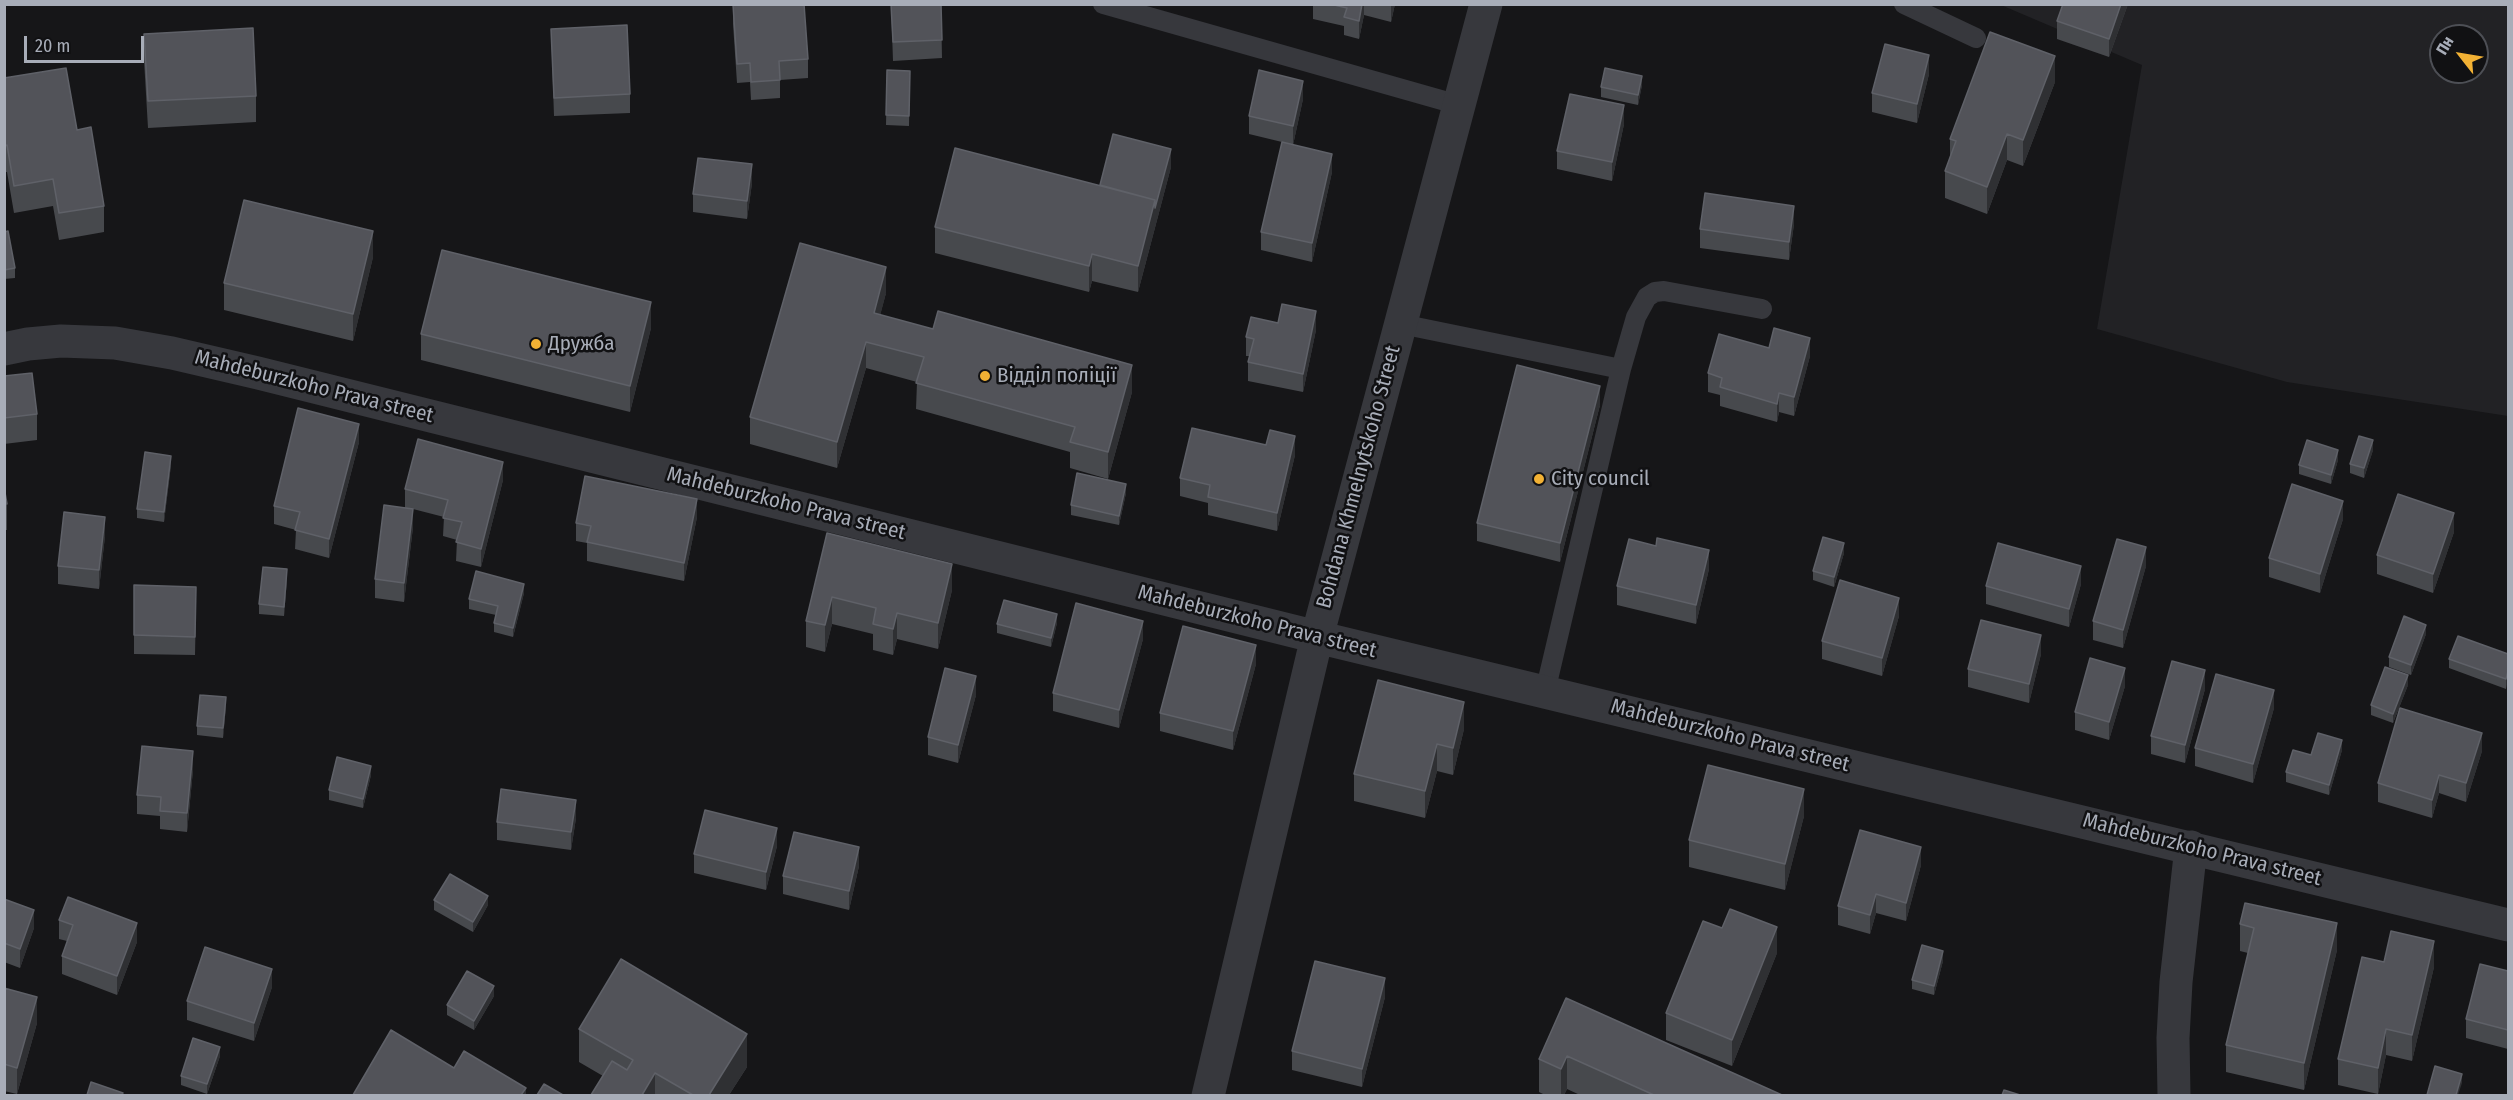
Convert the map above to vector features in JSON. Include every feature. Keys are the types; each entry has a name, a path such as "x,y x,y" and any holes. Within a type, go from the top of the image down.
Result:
{"street":[{"name":"Bohdana Khmelnytskoho Street","path":"1208,1095 1317,637 1486,4"},
{"name":"Mahdeburzkoho Prava street","path":"4,349 28,344 87,341 172,353 1317,637 2508,925"},
{"path":"2174,1095 2173,1038 2176,982 2191,847"}],"lane":[{"path":"1103,4 1459,105"},
{"path":"1904,4 1976,38"},
{"path":"1545,692 1621,369 1636,316 1647,297 1655,292 1664,291 1762,309"},
{"path":"1401,324 1621,369"}],"shaded area":[{"path":"2001,5 2508,5 2508,416 2287,382 2097,329 2142,65"}],"building":[{"path":"804,4 808,59 779,61 780,80 751,82 750,63 737,64 733,5"},
{"path":"891,4 941,4 942,40 893,42"},
{"path":"1330,4 1362,4 1359,21 1344,17 1347,8"},
{"path":"2063,4 2121,4 2109,39 2057,21"},
{"path":"627,25 630,94 554,98 551,29"},
{"path":"253,28 256,96 148,101 144,34"},
{"path":"1990,32 2055,56 2023,140 2007,134 1987,187 1945,171 1956,141 1950,139"},
{"path":"1885,44 1929,55 1917,104 1872,93"},
{"path":"66,68 77,130 91,127 104,206 59,213 53,179 14,186 7,145 4,146 4,78"},
{"path":"1605,68 1642,76 1638,95 1601,87"},
{"path":"887,70 910,71 909,116 886,115"},
{"path":"1259,70 1303,81 1293,126 1249,116"},
{"path":"1570,94 1624,105 1612,162 1557,151"},
{"path":"1113,134 1171,149 1155,208 1155,200 1100,185"},
{"path":"1282,142 1332,154 1312,243 1261,232"},
{"path":"955,148 1155,200 1138,266 1092,254 1089,266 935,227"},
{"path":"698,158 752,164 747,201 693,194"},
{"path":"1705,193 1794,206 1789,242 1700,229"},
{"path":"244,200 373,231 353,314 224,283"},
{"path":"8,231 15,268 4,270 4,232"},
{"name":"Відділ поліції","path":"800,243 886,267 874,313 933,329 938,311 1132,365 1108,452 1070,442 1075,427 916,383 924,357 866,342 837,442 750,417"},
{"name":"Дружба","path":"442,250 651,302 630,386 421,334"},
{"path":"1282,304 1316,311 1303,374 1248,362 1254,339 1246,337 1251,317 1278,323"},
{"path":"1774,328 1810,338 1794,397 1779,393 1777,404 1720,387 1722,378 1708,373 1719,334 1769,348"},
{"name":"City council","path":"1517,365 1600,386 1560,543 1477,523"},
{"path":"32,373 37,414 4,418 4,376"},
{"path":"298,408 359,424 329,539 295,530 300,512 274,506"},
{"path":"1192,428 1266,445 1270,430 1295,436 1277,513 1208,497 1210,485 1180,478"},
{"path":"2359,436 2373,440 2364,468 2350,464"},
{"path":"418,439 503,462 481,549 456,542 462,522 443,518 448,500 405,489"},
{"path":"2307,440 2338,450 2331,475 2299,465"},
{"path":"145,452 171,456 164,512 137,509"},
{"path":"1077,473 1126,484 1119,516 1071,505"},
{"path":"585,476 697,499 684,563 587,542 591,526 576,523"},
{"path":"2292,484 2343,501 2320,574 2269,558"},
{"path":"4,487 7,504 4,504"},
{"path":"2398,494 2454,513 2433,574 2377,555"},
{"path":"384,505 413,509 404,583 375,579"},
{"path":"64,512 105,517 99,570 58,566"},
{"path":"827,533 952,564 938,623 897,613 893,629 873,624 876,608 832,597 825,625 806,621"},
{"path":"1823,537 1844,543 1834,577 1813,571"},
{"path":"1657,538 1709,550 1696,605 1617,586 1629,539 1656,546"},
{"path":"2117,539 2146,547 2123,630 2093,621"},
{"path":"1998,543 2081,566 2069,609 1986,586"},
{"path":"263,567 287,569 284,607 259,604"},
{"path":"476,571 524,584 513,628 494,623 498,606 469,599"},
{"path":"1840,580 1899,598 1882,658 1822,641"},
{"path":"134,585 196,587 195,637 134,635"},
{"path":"1004,600 1057,614 1051,638 997,624"},
{"path":"1076,603 1143,621 1119,710 1053,693"},
{"path":"2404,616 2426,625 2411,665 2389,657"},
{"path":"1981,620 2041,635 2029,684 1968,669"},
{"path":"1183,626 1256,645 1233,731 1160,713"},
{"path":"2458,636 2508,654 2506,679 2449,659"},
{"path":"2090,658 2125,668 2109,722 2075,712"},
{"path":"2172,661 2205,670 2185,745 2151,736"},
{"path":"2385,667 2408,675 2393,714 2371,705"},
{"path":"945,668 976,676 958,745 928,737"},
{"path":"2216,674 2274,690 2253,764 2195,748"},
{"path":"1378,680 1464,702 1453,748 1437,744 1425,791 1354,774"},
{"path":"200,695 226,697 223,728 197,726"},
{"path":"2400,708 2482,733 2466,783 2439,775 2432,800 2378,783"},
{"path":"2318,733 2342,740 2329,785 2286,772 2293,750 2311,755"},
{"path":"142,746 193,751 187,813 160,811 161,797 137,795"},
{"path":"337,757 371,766 363,799 329,790"},
{"path":"1708,765 1804,789 1785,864 1689,840"},
{"path":"501,789 576,800 571,832 497,822"},
{"path":"705,810 777,828 766,872 694,854"},
{"path":"1860,830 1921,847 1906,903 1876,894 1870,915 1838,906"},
{"path":"794,832 859,847 849,891 783,876"},
{"path":"450,874 488,896 473,922 434,900"},
{"path":"68,897 137,923 117,976 62,956 73,925 59,920"},
{"path":"4,899 34,910 20,949 4,943"},
{"path":"2245,903 2337,923 2304,1063 2226,1045 2254,928 2240,924"},
{"path":"1730,909 1777,927 1732,1040 1666,1013 1703,921 1722,928"},
{"path":"2391,931 2434,941 2412,1035 2386,1029 2378,1068 2338,1059 2362,957 2384,962"},
{"path":"1922,945 1943,951 1934,986 1912,980"},
{"path":"205,947 272,969 254,1023 187,1001"},
{"path":"621,959 747,1034 709,1095 693,1095 655,1073 642,1095 591,1095 612,1061 627,1070 633,1060 579,1029"},
{"path":"1315,961 1385,978 1362,1069 1292,1051"},
{"path":"2480,964 2508,971 2508,1030 2466,1019"},
{"path":"467,971 494,986 474,1021 447,1005"},
{"path":"4,988 37,997 17,1068 4,1064"},
{"path":"1566,998 1782,1095 1654,1095 1567,1056 1561,1069 1539,1059"},
{"path":"391,1030 454,1068 464,1051 526,1088 521,1095 353,1095"},
{"path":"193,1038 220,1047 207,1084 181,1076"},
{"path":"2435,1066 2462,1074 2456,1095 2427,1095"},
{"path":"91,1082 123,1093 122,1095 87,1095"},
{"path":"544,1084 563,1095 537,1095"},
{"path":"2004,1090 2020,1095 2002,1095"}],"place":[{"name":"Дружба","path":"536,344"},
{"name":"Відділ поліції","path":"985,376"},
{"name":"City council","path":"1539,479"}]}
